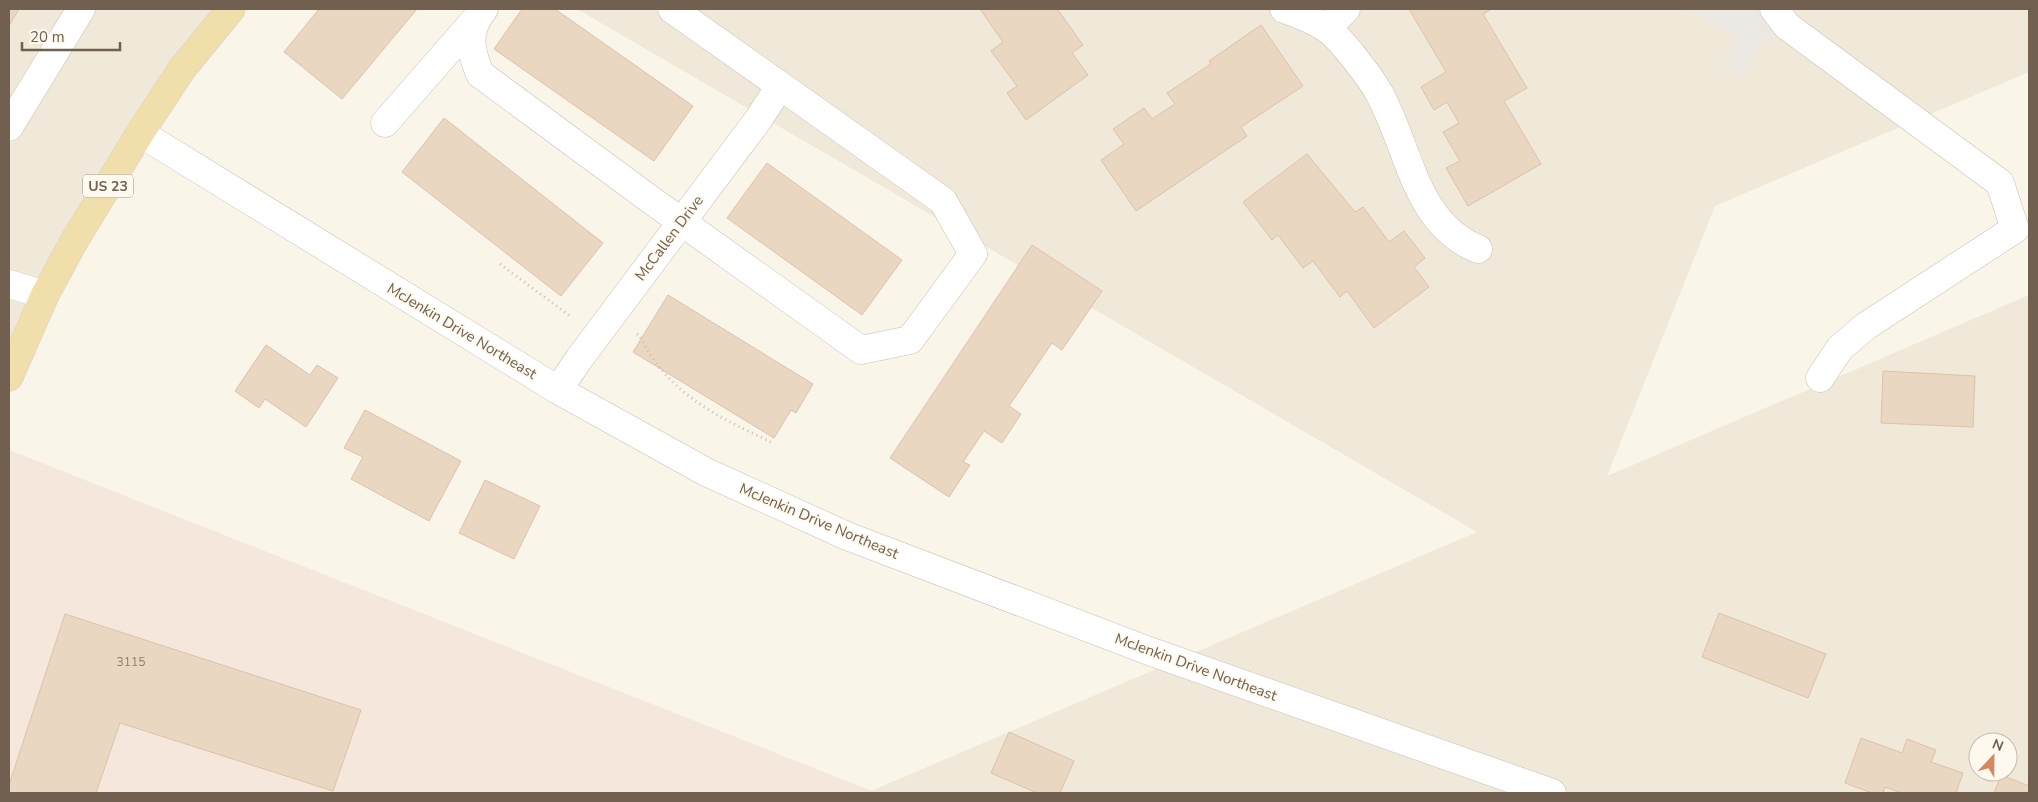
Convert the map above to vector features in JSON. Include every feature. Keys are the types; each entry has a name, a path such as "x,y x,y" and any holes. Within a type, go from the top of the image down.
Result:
{"main road":[{"name":"US 23","path":"9,377 45,295 73,243 140,133 182,69 231,9"}],"street":[{"path":"9,126 81,9"},
{"path":"479,15 471,50 480,74 861,350 910,340 973,254 943,201 672,9"},
{"path":"1284,9 1327,28 1363,70 1379,93 1425,202 1461,242 1478,249"},
{"path":"1327,28 1346,9"},
{"path":"1774,9 1787,26 2000,182 2022,230 1866,326 1840,348 1820,378"},
{"path":"385,123 479,15"},
{"name":"McCallen Drive","path":"558,390 758,120 780,86"},
{"name":"McJenkin Drive Northeast","path":"140,133 558,390 706,472 847,536 1149,652 1552,793"},
{"path":"9,284 45,295"}],"path":[{"path":"500,264 570,316"},
{"path":"631,332 640,336 646,349 674,385 709,410 771,442"}],"shaded area":[{"path":"9,9 224,9 9,377"},
{"path":"577,9 2029,9 2029,72 1715,206 1607,476 2029,295 2029,793 876,793 871,791 1477,532"},
{"path":"1685,9 1784,9 1771,44 1762,40 1743,77 1723,65 1740,38"},
{"path":"9,450 877,793 9,793"}],"building":[{"path":"9,9 19,9 9,26"},
{"path":"319,9 417,9 342,99 284,52"},
{"path":"522,9 555,9 693,106 654,161 494,49"},
{"path":"980,9 1060,9 1058,10 1083,45 1072,53 1088,75 1026,120 1007,93 1017,86 991,51 1003,42"},
{"path":"1409,9 1492,9 1483,14 1527,88 1504,101 1541,164 1468,206 1446,168 1460,161 1443,132 1459,123 1447,102 1434,110 1421,87 1446,72"},
{"path":"1261,25 1303,86 1241,127 1247,136 1136,211 1101,160 1124,144 1113,129 1144,108 1152,119 1175,104 1167,93 1211,64 1209,61"},
{"path":"444,118 603,243 561,296 402,172"},
{"path":"1307,154 1355,212 1363,207 1389,242 1404,231 1425,258 1414,267 1429,287 1374,328 1347,291 1340,297 1313,261 1303,268 1278,235 1272,240 1243,202"},
{"path":"767,163 902,260 862,315 727,218"},
{"path":"1032,245 1102,291 1062,350 1052,343 1009,406 1021,414 1002,443 984,431 963,462 970,465 949,497 890,458"},
{"path":"668,295 813,384 796,413 791,410 774,438 633,352"},
{"path":"266,345 310,375 317,365 338,378 306,427 265,399 259,408 235,391"},
{"path":"1883,371 1975,376 1973,427 1881,423"},
{"path":"365,410 461,461 429,521 351,479 363,457 344,448"},
{"path":"485,480 540,506 514,559 459,533"},
{"path":"1719,613 1826,654 1808,698 1702,657"},
{"path":"65,614 361,710 333,791 120,723 96,793 9,793 9,785"},
{"path":"1009,732 1074,761 1060,793 1037,793 991,773"},
{"path":"1861,738 1902,753 1907,739 1936,750 1931,762 1963,773 1956,793 1902,793 1885,787 1883,793 1872,793 1845,783"},
{"path":"1998,782 2018,782 2029,786 2029,793 1994,793"}]}
